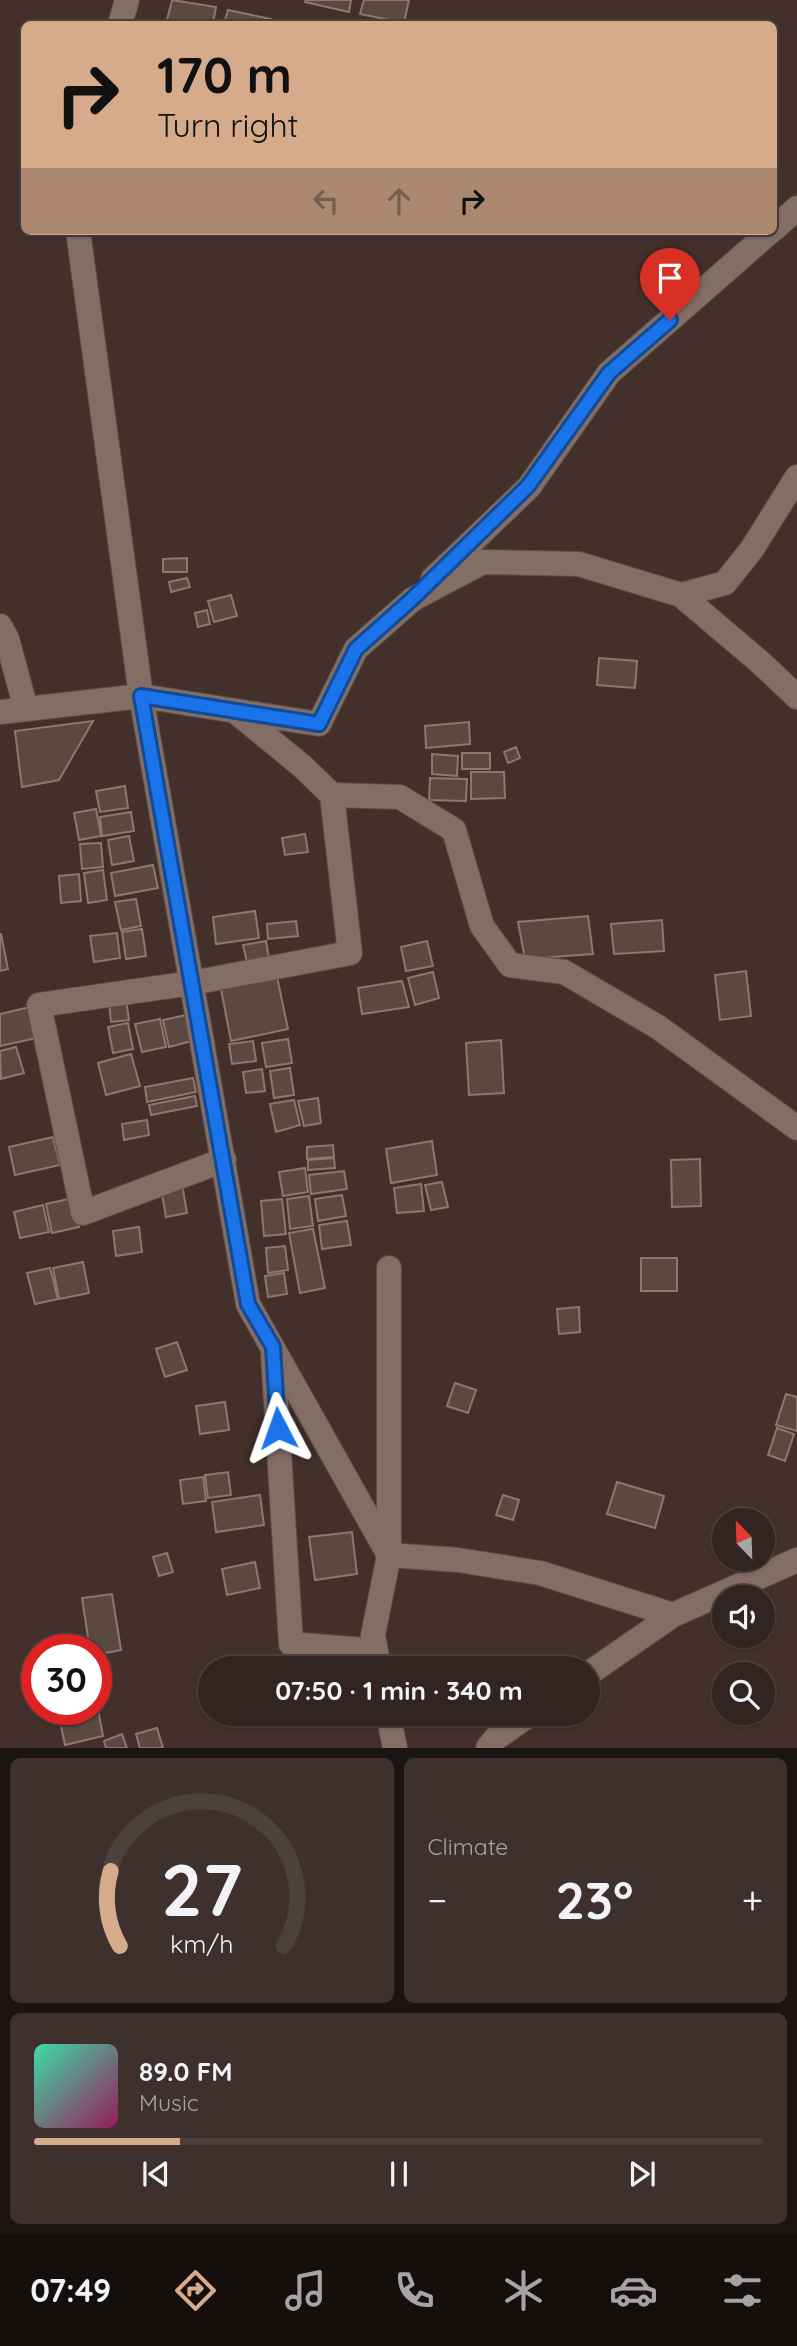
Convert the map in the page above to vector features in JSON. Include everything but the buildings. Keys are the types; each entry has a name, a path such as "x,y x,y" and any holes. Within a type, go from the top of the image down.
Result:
{"street":[{"path":"121,21 127,0"},
{"path":"777,226 797,208"},
{"path":"79,235 141,696 248,1304 389,1555"},
{"path":"0,712 141,696 319,724 356,649 412,599 528,486 609,373 766,235"},
{"path":"681,594 725,583 752,550 797,477"},
{"path":"412,599 482,562 579,564 681,594 797,697"},
{"path":"0,626 7,639 26,709"},
{"path":"224,1160 83,1213 39,1005 192,983 350,953 332,795 302,766 236,712"},
{"path":"332,795 400,797 454,830 482,926 510,965 564,972 658,1027 797,1128"},
{"path":"376,1656 373,1635 389,1555 389,1268"},
{"path":"273,1347 291,1644 360,1656"},
{"path":"389,1555 458,1560 540,1573 673,1615"},
{"path":"600,1666 673,1615 797,1560"},
{"path":"391,1726 395,1748"},
{"path":"488,1748 496,1738 513,1726"}],"route":[{"path":"278,1428 273,1347 248,1304 141,696 319,724 356,649 412,599 528,486 609,373 670,320"}]}
